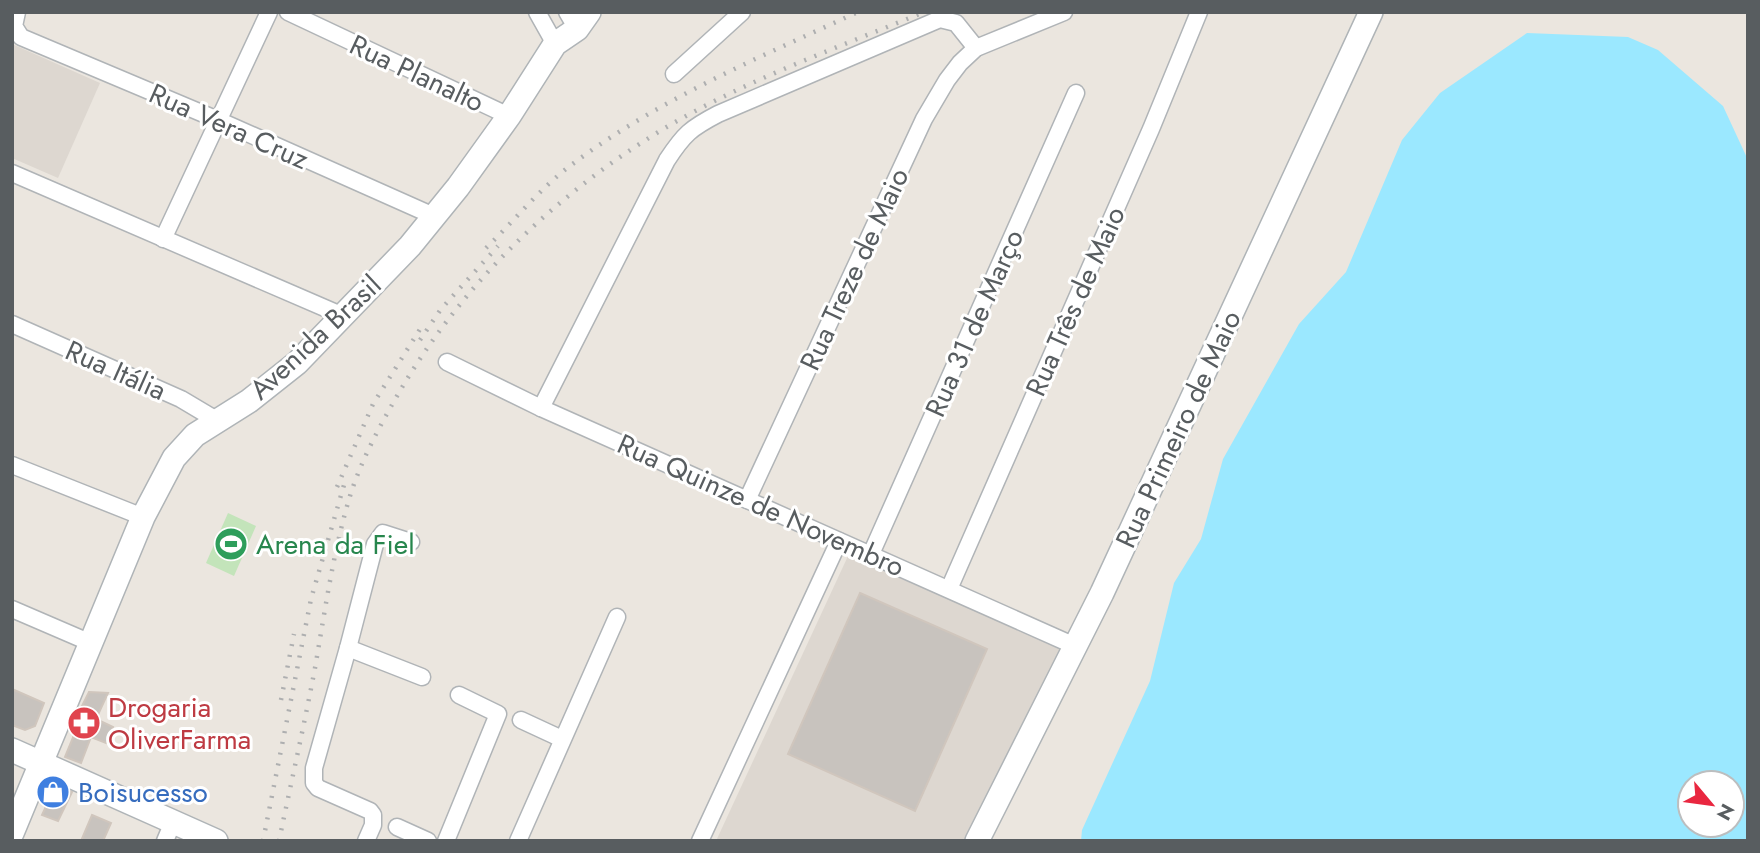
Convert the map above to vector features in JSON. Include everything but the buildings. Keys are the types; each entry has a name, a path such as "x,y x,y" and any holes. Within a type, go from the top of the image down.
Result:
{"street":[{"name":"Rua Vera Cruz","path":"17,12 15,26 21,37 218,120 436,217"},
{"path":"163,239 269,12"},
{"name":"Rua Planalto","path":"288,12 509,116"},
{"path":"537,12 555,44"},
{"path":"674,74 742,12"},
{"path":"541,408 667,160 692,127 940,19 956,23 976,48 1064,12"},
{"name":"Rua Três de Maio","path":"949,589 1151,129 1199,12"},
{"name":"Rua Primeiro de Maio","path":"977,841 1031,729 1076,646 1371,12"},
{"name":"Avenida Brasil","path":"12,833 143,517 174,458 195,435 297,363 436,217 509,116 555,44 578,18"},
{"name":"Rua Treze de Maio","path":"747,500 924,119 947,80 976,48"},
{"name":"Rua 31 de Março","path":"871,554 1076,93"},
{"path":"12,173 341,315"},
{"name":"Rua Itália","path":"12,324 181,399 218,421"},
{"name":"Rua Quinze de Novembro","path":"447,362 541,408 1076,646"},
{"path":"12,465 143,517"},
{"path":"366,841 373,825 370,811 318,788 313,775 378,536 388,533 411,542"},
{"path":"700,841 839,541"},
{"path":"12,609 91,643"},
{"path":"518,841 617,617"},
{"path":"348,648 422,677"},
{"path":"446,841 498,713 459,695"},
{"path":"521,720 562,739"},
{"path":"12,750 169,831 216,841"},
{"path":"397,827 428,841"}],"shaded area":[{"path":"12,44 100,83 58,178 12,158"},
{"path":"848,556 1066,649 972,841 716,841"}],"green space":[{"name":"Arena da Fiel","path":"228,513 256,526 234,576 206,563"}],"water":[{"path":"1527,33 1628,37 1658,50 1723,106 1748,160 1748,841 1081,841 1082,830 1150,681 1174,583 1201,539 1223,459 1299,324 1346,272 1402,140 1440,93"}],"railway":[{"path":"486,248 566,169 635,122 708,82 858,12"},
{"path":"279,841 311,690 334,560 350,496 387,414 418,361 447,321 511,248 546,215 623,155 665,128 727,95 792,65 924,12"},
{"path":"420,340 441,309 498,246"},
{"path":"337,487 373,404 422,326"},
{"path":"263,841 311,599 346,478"},
{"path":"281,700 294,634"}],"place":[{"name":"Arena da Fiel","path":"231,544"},
{"name":"Drogaria OliverFarma","path":"84,723"},
{"name":"Boisucesso","path":"53,792"}]}
